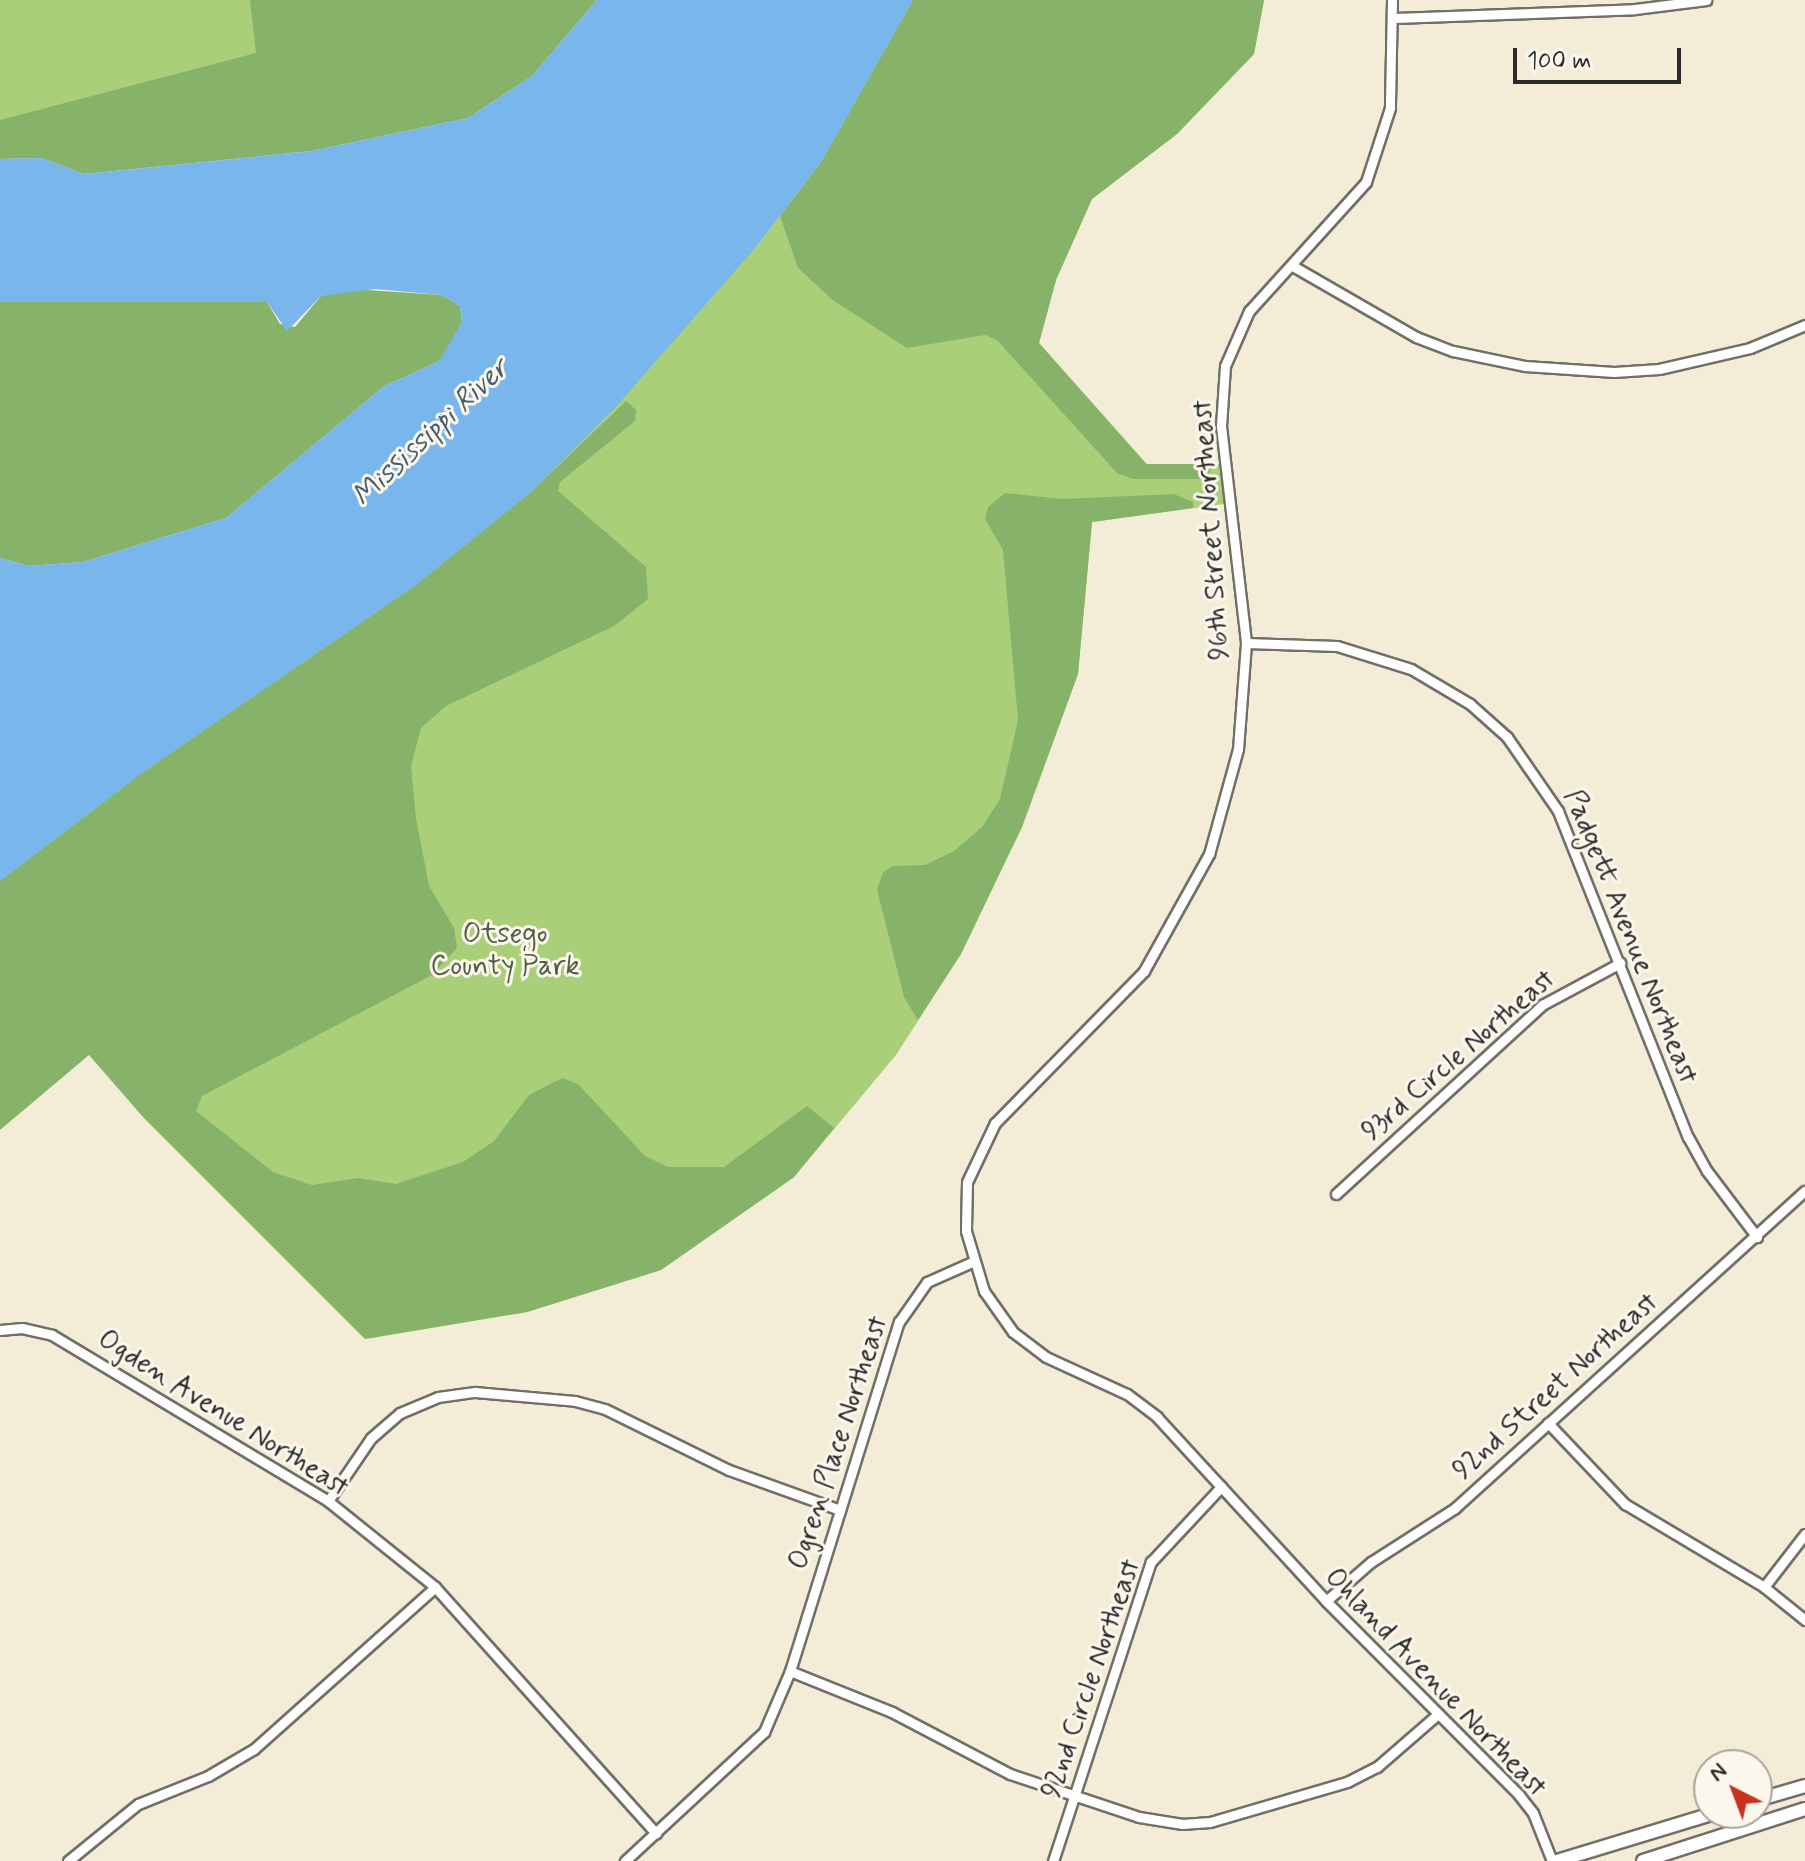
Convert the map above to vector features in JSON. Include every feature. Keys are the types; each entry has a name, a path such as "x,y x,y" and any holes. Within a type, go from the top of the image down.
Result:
{"main road":[{"path":"1773,1795 1805,1786"},
{"path":"1643,1861 1805,1809"},
{"path":"1554,1861 1576,1858 1693,1820"}],"street":[{"name":"96th Street Northeast","path":"1221,1487 1141,1404 1023,1343 991,1305 972,1262 964,1205 980,1148 1013,1102 1144,971 1209,854 1238,749 1246,643 1221,399 1240,326 1351,201 1380,149 1390,108 1395,18 1392,0"},
{"path":"1395,18 1647,8 1706,0"},
{"path":"1291,265 1416,337 1453,351 1525,366 1614,372 1659,369 1739,351 1805,325"},
{"name":"Padgett Avenue Northeast","path":"1246,643 1314,643 1367,653 1437,682 1489,719 1544,785 1620,963 1688,1137 1707,1171 1757,1237"},
{"name":"93rd Circle Northeast","path":"1336,1194 1542,1005 1620,963"},
{"name":"92nd Street Northeast","path":"1326,1601 1371,1562 1455,1508 1805,1191"},
{"name":"Ogren Place Northeast","path":"625,1861 764,1732 790,1671 908,1305 939,1273 972,1262"},
{"name":"Ogden Avenue Northeast","path":"0,1330 22,1328 52,1335 328,1501 435,1587 656,1833"},
{"path":"328,1501 383,1426 417,1404 438,1397 475,1392 575,1401 627,1417 729,1470 840,1510"},
{"path":"1548,1423 1625,1504 1764,1587 1805,1620"},
{"name":"Ohland Avenue Northeast","path":"1221,1487 1326,1601 1519,1795 1533,1813 1554,1861"},
{"name":"92nd Circle Northeast","path":"1053,1861 1151,1562 1221,1487"},
{"path":"1764,1587 1805,1534"},
{"path":"68,1861 138,1804 208,1776 254,1749 435,1587"},
{"path":"790,1671 892,1712 984,1764 1075,1798 1139,1817 1182,1824 1210,1822 1363,1775 1438,1714"}],"green space":[{"path":"0,0 573,0 0,159"},
{"path":"250,0 597,0 532,76 468,118 312,151 84,174 41,158 0,159 0,120 256,53"},
{"name":"Otsego County Park","path":"913,0 1264,0 1254,54 1177,134 1092,199 1056,280 1039,343 1147,464 1219,464 1224,504 1092,522 1078,674 1022,827 961,954 896,1055 794,1177 661,1270 527,1312 365,1339 144,1118 0,951 0,881 756,247 821,162"},
{"path":"913,0 1264,0 1254,54 1177,134 1092,199 1056,280 1039,343 1146,464 1213,464 1209,474 1200,479 1133,479 1117,473 997,340 985,335 907,348 834,301 798,268 780,216 821,162"},
{"path":"352,289 442,295 460,306 462,322 454,341 439,361 383,387 226,518 83,562 29,566 0,558 0,302 267,302 280,324 295,327 321,296"},
{"path":"626,401 636,410 635,421 560,482 558,491 646,567 648,599 614,626 446,706 421,728 411,766 416,818 429,886 454,928 457,948 432,975 202,1096 196,1111 273,1172 312,1185 358,1178 396,1184 463,1162 494,1141 529,1095 562,1078 578,1084 645,1156 668,1167 724,1167 807,1106 834,1128 794,1177 661,1270 527,1312 365,1339 144,1118 89,1055 0,1130 0,881 142,773 416,585 531,492"},
{"path":"1005,493 1062,499 1174,494 1193,502 1193,508 1092,522 1078,674 1022,827 961,954 918,1020 904,997 877,890 883,872 893,866 925,865 954,851 982,827 1000,799 1018,720 1003,550 985,519 988,507"}],"water":[{"name":"Mississippi River","path":"597,0 913,0 821,162 756,247 614,409 531,492 416,585 142,773 0,881 0,558 29,566 83,562 226,518 383,387 439,361 462,322 460,306 442,295 375,289 321,296 287,331 267,302 0,302 0,159 41,158 84,174 312,151 468,118 532,76"}]}
